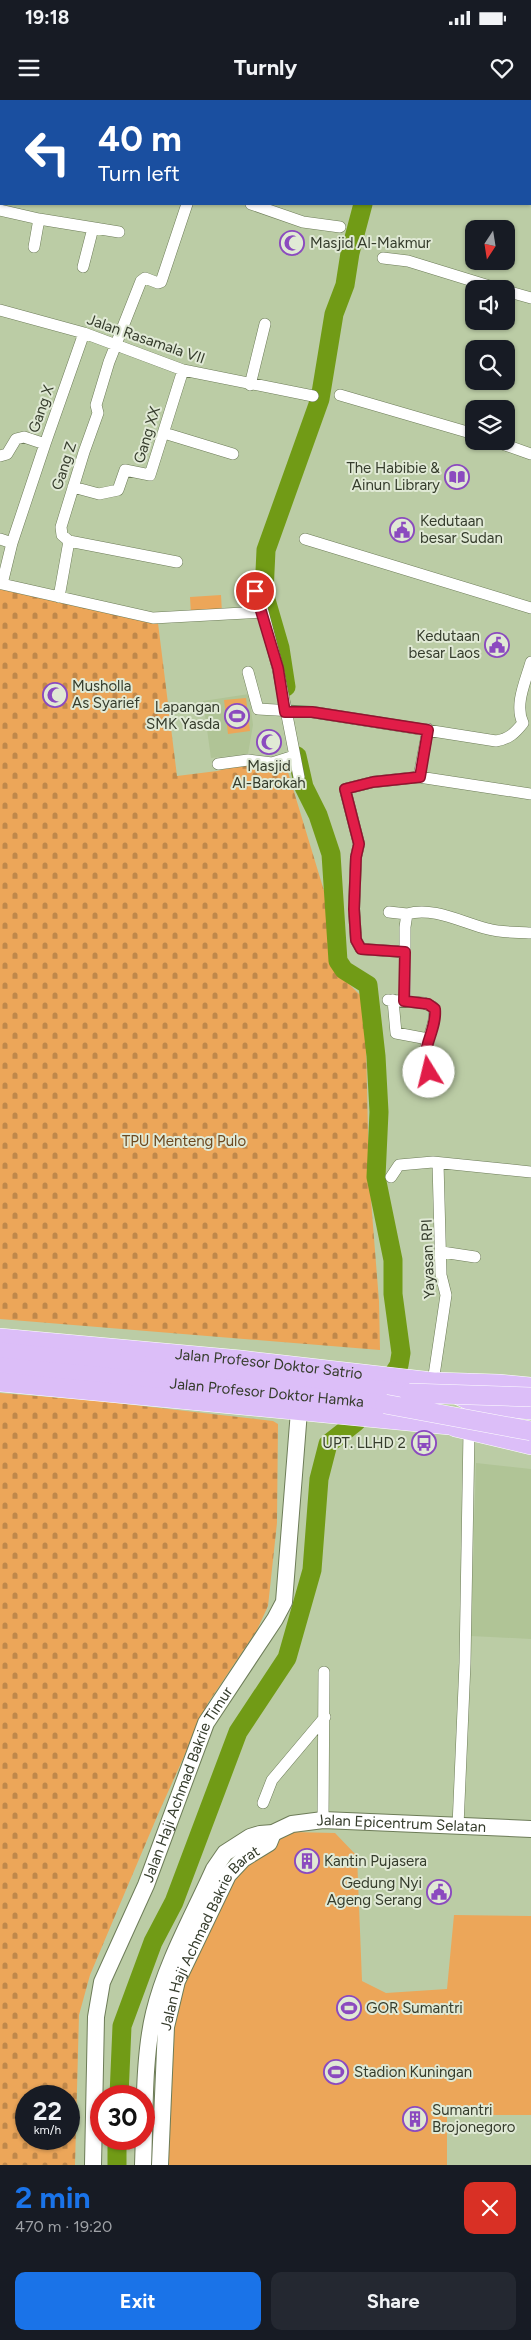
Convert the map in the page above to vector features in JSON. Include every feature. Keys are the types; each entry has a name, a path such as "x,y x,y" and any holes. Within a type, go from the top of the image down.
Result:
{"main road":[{"name":"Jalan Profesor Doktor Satrio","path":"0,1338 241,1360 433,1382 478,1406 531,1410"},
{"name":"Jalan Profesor Doktor Hamka","path":"0,1352 409,1393 531,1397"},
{"name":"Jalan Profesor Doktor Hamka","path":"0,1367 386,1404 531,1431"},
{"path":"0,1382 448,1425 501,1420 531,1422"},
{"path":"433,1382 484,1383 531,1387"},
{"path":"448,1425 469,1432 531,1445"}],"street":[{"name":"Gang Z","path":"59,597 69,541 64,538 61,530 73,486 98,412 96,405 115,344 141,281 145,278 158,283 161,282 186,205"},
{"path":"271,206 303,222 340,227"},
{"path":"0,210 40,219 119,232"},
{"path":"34,247 40,219"},
{"path":"84,267 93,228"},
{"path":"383,258 408,261 470,280"},
{"path":"515,294 531,298"},
{"name":"Jalan Rasamala VII","path":"0,310 84,333 184,370 250,385 313,396"},
{"path":"250,385 265,324"},
{"name":"Gang X","path":"0,456 7,454 16,439 20,437 45,444 84,333"},
{"name":"Gang XX","path":"73,486 104,495 118,490 126,470 150,475 184,370"},
{"path":"340,395 465,431"},
{"path":"164,433 233,454"},
{"path":"45,444 1,584 153,618 263,612"},
{"path":"515,448 531,454"},
{"path":"0,539 12,544"},
{"path":"305,539 531,608"},
{"path":"69,541 177,562"},
{"path":"255,586 290,711 294,756 299,777"},
{"path":"248,672 258,709 290,711 496,741 505,739 527,725 518,715 531,662"},
{"path":"420,777 428,730"},
{"path":"218,764 248,760 272,763 294,756"},
{"path":"405,952 361,949 356,940 354,901 356,857 359,844 345,789 373,782 420,777 531,794"},
{"path":"390,912 430,914 453,918 488,929 531,933"},
{"path":"404,1001 407,914"},
{"path":"428,1039 396,1033 390,1000 428,1004 435,1009 435,1024 428,1039 424,1055 426,1069 434,1073 445,1073"},
{"path":"391,1177 399,1165 438,1162 531,1172"},
{"name":"Yayasan RPI","path":"433,1382 446,1295 441,1275 442,1252 438,1162"},
{"path":"442,1252 475,1257"},
{"name":"Jalan Haji Achmad Bakrie Timur","path":"93,2165 96,2017 99,1992 146,1884 206,1723 275,1619 284,1602 299,1411"},
{"path":"458,1826 465,1673 469,1432"},
{"path":"324,1672 324,1820"},
{"path":"263,1803 272,1780 325,1717"},
{"name":"Jalan Epicentrum Selatan","path":"274,1833 292,1824 324,1820 531,1829"},
{"name":"Jalan Haji Achmad Bakrie Barat","path":"143,2165 149,2042 159,1995 180,1961 214,1869 225,1854 254,1843 260,1834 274,1833"},
{"name":"Jalan Haji Achmad Bakrie Barat","path":"160,2165 166,2027 180,1961"}],"shaded area":[{"path":"249,694 253,725 248,754 211,758 203,701"},
{"path":"476,1463 531,1469 531,1639 471,1636"}],"green space":[{"name":"TPU Menteng Pulo","path":"0,586 158,623 177,776 217,771 246,764 270,771 288,761 288,772 328,904 332,967 365,1000 369,1175 379,1301 380,1350 0,1319"},
{"path":"221,595 222,613 191,614 190,597"},
{"name":"Lapangan SMK Yasda","path":"246,698 250,731 228,734 224,700"},
{"path":"0,1393 98,1401 273,1421 278,1424 277,1523 268,1606 257,1630 208,1703 159,1812 90,1975 79,2015 77,2085 15,2085 15,2150 75,2150 75,2165 0,2165"},
{"name":"GOR Sumantri","path":"291,1832 335,1833 357,1856 362,1981 386,1993 447,1989 454,1915 531,1916 531,2115 447,2115 447,2165 157,2165 162,2024 245,1854"}],"waterway":[{"path":"286,687 280,648 264,593 266,550 320,399 334,314 345,285 350,253 363,205"},
{"path":"297,756 304,787 318,815 331,854 338,961 344,970 368,985 376,1056 379,1112 376,1177 393,1260 393,1294 401,1353 399,1365 392,1376"},
{"path":"119,2085 122,2026 153,1942 174,1902 238,1732 287,1658 312,1570 319,1479 328,1444 356,1422"},
{"path":"117,2150 117,2165"}],"place":[{"name":"Masjid Al-Makmur","path":"292,243"},
{"name":"The Habibie & Ainun Library","path":"457,477"},
{"name":"Kedutaan besar Sudan","path":"402,530"},
{"name":"Kedutaan besar Laos","path":"497,645"},
{"name":"Musholla As Syarief","path":"55,695"},
{"name":"Lapangan SMK Yasda","path":"237,716"},
{"name":"Masjid Al-Barokah","path":"269,742"},
{"name":"UPT. LLHD 2","path":"424,1443"},
{"name":"Kantin Pujasera","path":"307,1861"},
{"name":"Gedung Nyi Ageng Serang","path":"439,1892"},
{"name":"GOR Sumantri","path":"349,2008"},
{"name":"Stadion Kuningan","path":"336,2072"},
{"name":"Sumantri Brojonegoro","path":"415,2119"}],"route":[{"path":"255,591 263,612 278,668 285,712 298,710 428,730 420,777 373,782 345,789 359,844 356,857 354,909 356,940 361,949 405,952 404,1001 428,1004 435,1009 435,1024 428,1039 424,1055 425,1066 429,1072"}]}
